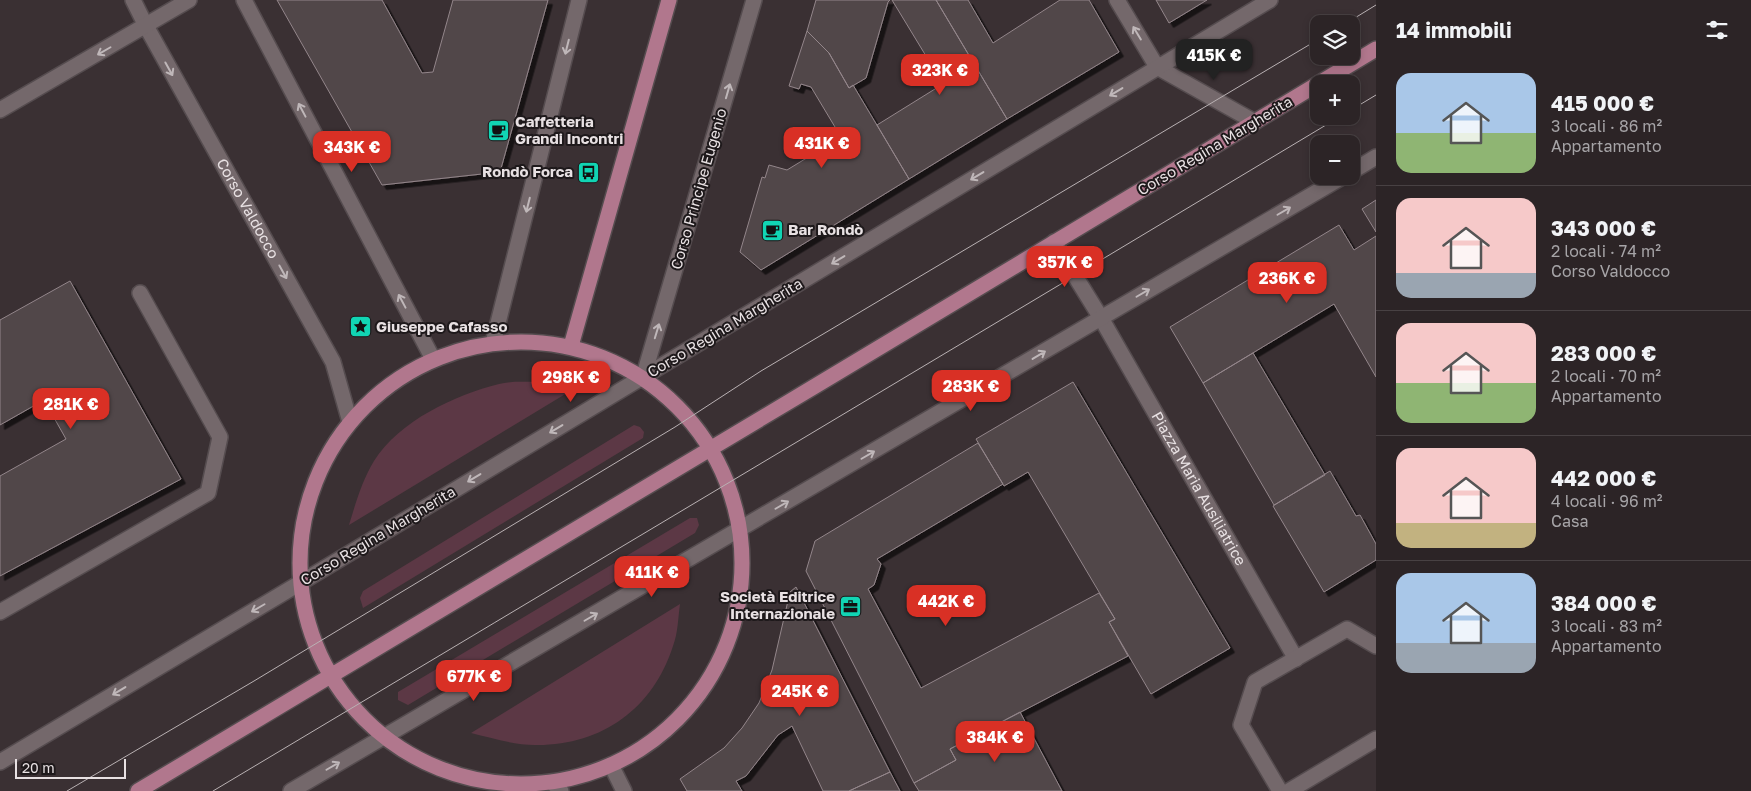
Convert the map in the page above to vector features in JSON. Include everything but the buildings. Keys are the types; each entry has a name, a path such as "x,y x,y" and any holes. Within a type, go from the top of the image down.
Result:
{"main road":[{"path":"571,346 669,0"},
{"name":"Corso Regina Margherita","path":"138,791 1376,49"},
{"path":"532,341 571,346 603,356 643,378 666,394 683,411 711,449 728,483 740,530 742,579 738,604 724,651 712,673 684,713 646,745 611,765 557,786 513,784 474,779 429,764 400,749 384,737 353,707 331,677 311,634 300,583 302,536 309,498 333,446 350,422 370,400 394,381 433,360 460,350 493,343 532,341"}],"street":[{"name":"Corso Valdocco","path":"133,0 333,362 350,422"},
{"path":"0,110 189,0"},
{"path":"244,0 433,360"},
{"path":"493,343 579,0"},
{"name":"Corso Principe Eugenio","path":"643,378 754,0"},
{"path":"1117,0 1157,67 1255,122"},
{"name":"Corso Regina Margherita","path":"0,762 643,378 1270,0"},
{"path":"1360,167 1376,158"},
{"path":"291,791 1329,185"},
{"path":"1054,242 1101,318"},
{"path":"0,612 208,493 220,437 140,293"},
{"name":"Piazza Maria Ausiliatrice","path":"1101,318 1296,659"},
{"path":"1280,791 1241,725 1255,682 1347,629 1376,646"},
{"path":"1290,791 1376,739"},
{"path":"611,765 624,791"}],"shaded area":[{"path":"508,382 537,382 572,390 349,525 363,484 374,461 398,434 413,422 447,403 482,389"},
{"path":"634,425 640,427 644,432 643,438 363,608 360,598 363,591"},
{"path":"690,518 697,518 699,525 695,533 408,705 398,700 398,692"},
{"path":"680,604 675,641 664,668 652,688 638,705 621,720 602,731 582,739 559,744 519,744 471,733"}],"tram line":[{"path":"1360,15 1376,5"},
{"path":"67,791 254,681 675,427 761,371 1310,44"},
{"path":"1360,105 1376,95"},
{"path":"213,791 1326,125"}],"place":[{"name":"Caffetteria Grandi Incontri","path":"499,131"},
{"name":"Rondò Forca","path":"589,172"},
{"name":"Bar Rondò","path":"772,230"},
{"name":"Giuseppe Cafasso","path":"360,327"},
{"name":"Società Editrice Internazionale","path":"851,606"}]}
